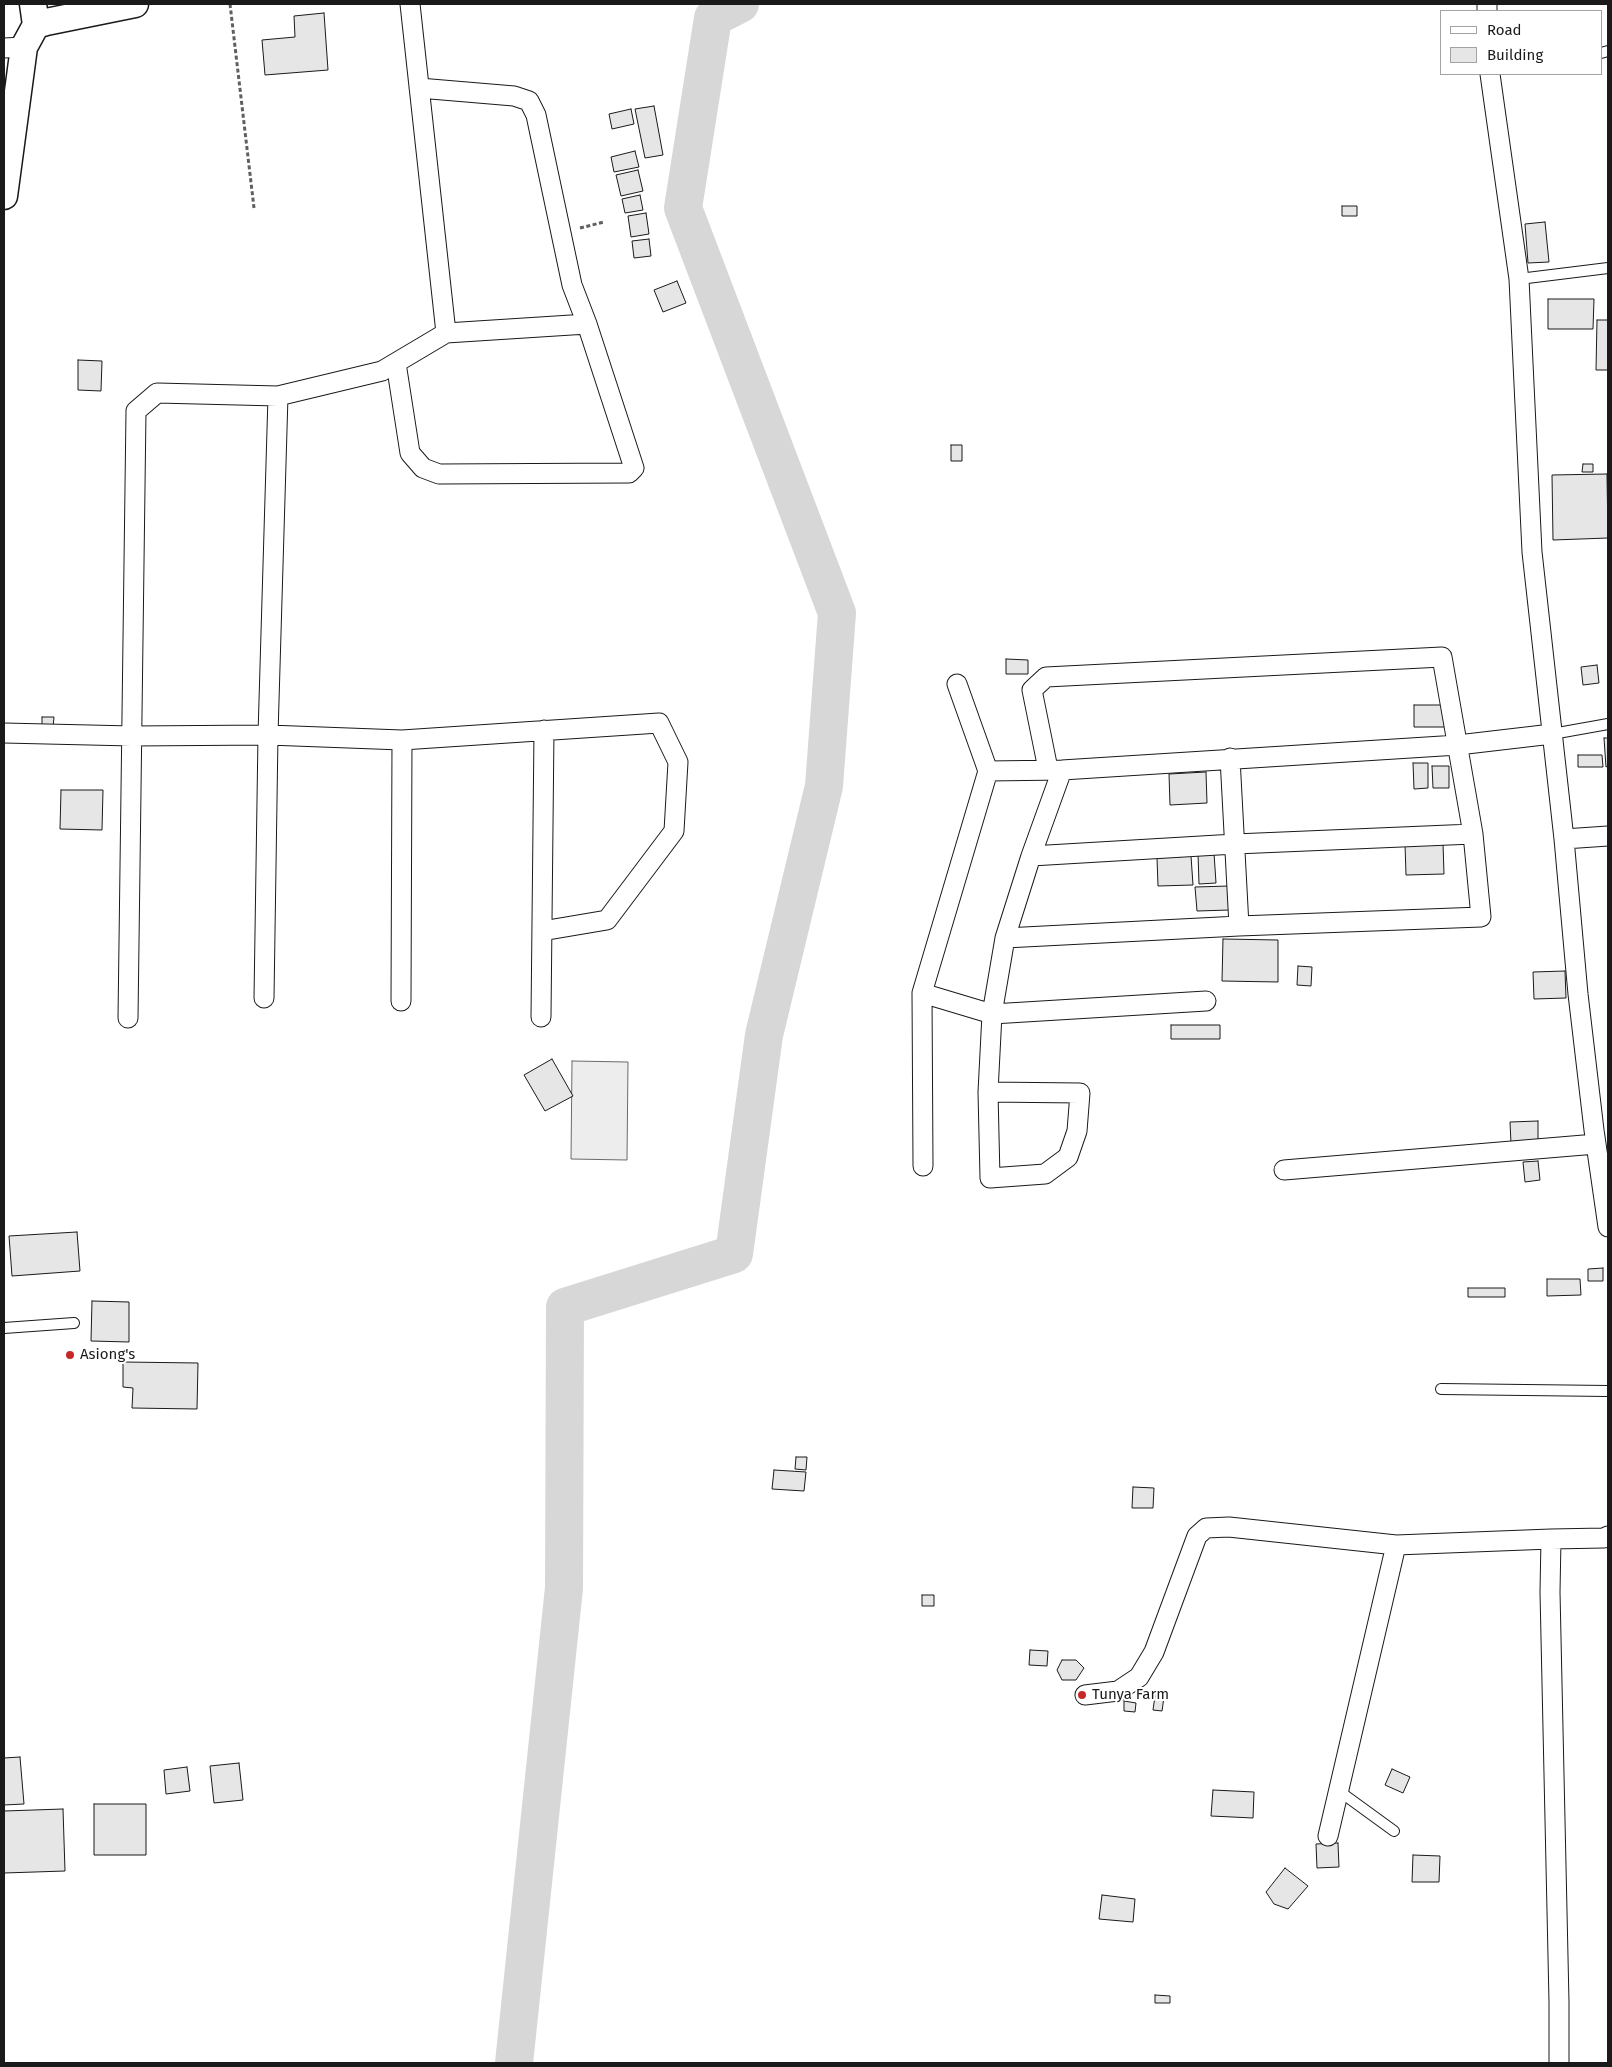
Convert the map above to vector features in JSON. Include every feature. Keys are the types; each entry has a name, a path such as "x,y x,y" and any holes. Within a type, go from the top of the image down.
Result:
{"street":[{"path":"4,196 24,31 46,22 134,4"},
{"path":"410,4 446,333"},
{"path":"1490,75 1520,278 1532,552 1564,839 1578,994 1608,1227"},
{"path":"396,363 410,453 423,468 439,474 629,473 634,468 587,324 572,285 536,115 529,101 514,96 419,88"},
{"path":"128,1018 136,411 157,393 278,396 382,371 446,333 587,324"},
{"path":"264,998 268,734 278,396"},
{"path":"988,1092 1080,1094 1077,1131 1068,1157 1045,1174 990,1178 988,1092 992,1014 1005,938 1031,856 1055,769 1032,690 1046,677 1442,657 1474,834 1481,917 1239,926 1005,938"},
{"path":"923,1166 922,993 988,771 957,684"},
{"path":"4,733 132,736 268,734 402,740 659,723 678,762 674,832 607,920 542,931"},
{"path":"541,1017 544,730"},
{"path":"988,771 1055,769 1458,745 1552,734"},
{"path":"400,1001 402,740"},
{"path":"1230,758 1239,926"},
{"path":"1031,856 1235,844 1474,834"},
{"path":"1564,839 1608,836"},
{"path":"922,993 992,1014 1206,1000"},
{"path":"1284,1170 1596,1144"},
{"path":"1085,1695 1118,1691 1139,1677 1154,1652 1197,1536 1206,1528 1229,1527 1396,1545 1604,1538 1608,1536"},
{"path":"1551,1539 1559,2002 1558,2063"},
{"path":"1328,1836 1396,1545"}],"lane":[{"path":"1520,278 1608,268"},
{"path":"1552,734 1608,724"},
{"path":"4,1328 74,1323"},
{"path":"1441,1389 1608,1391"},
{"path":"1339,1791 1394,1831"}],"path":[{"path":"230,4 254,208"},
{"path":"561,233 604,222"}],"shaded area":[{"path":"572,1061 628,1062 627,1160 571,1159"}],"building":[{"path":"324,13 328,70 265,75 262,40 295,37 294,16"},
{"path":"654,106 663,155 645,158 635,109"},
{"path":"631,109 634,124 612,129 609,114"},
{"path":"635,151 639,167 614,172 611,157"},
{"path":"638,170 643,191 621,196 616,175"},
{"path":"640,195 643,210 625,213 622,199"},
{"path":"1342,206 1357,206 1357,216 1342,216"},
{"path":"646,213 649,234 631,237 628,216"},
{"path":"1545,222 1549,262 1528,263 1525,224"},
{"path":"649,239 651,256 634,258 632,241"},
{"path":"677,281 686,303 663,312 654,290"},
{"path":"1548,299 1594,299 1593,329 1548,329"},
{"path":"1597,320 1608,320 1608,370 1596,370"},
{"path":"78,360 102,361 101,391 78,390"},
{"path":"951,445 962,445 962,461 951,461"},
{"path":"1583,464 1593,464 1593,472 1582,472"},
{"path":"1607,474 1608,538 1553,540 1552,475"},
{"path":"1006,659 1028,660 1028,674 1006,674"},
{"path":"1597,665 1599,683 1583,685 1581,667"},
{"path":"1414,705 1445,705 1445,727 1414,727"},
{"path":"42,717 54,717 53,728 42,728"},
{"path":"1604,738 1608,738 1608,766 1606,767"},
{"path":"1578,755 1602,755 1603,767 1578,767"},
{"path":"1413,763 1428,763 1428,788 1414,789"},
{"path":"1432,766 1449,766 1449,788 1433,788"},
{"path":"1206,772 1207,803 1170,805 1169,774"},
{"path":"61,790 103,790 102,830 60,829"},
{"path":"1443,843 1444,874 1406,875 1405,844"},
{"path":"1214,853 1216,883 1199,884 1198,854"},
{"path":"1191,856 1193,885 1158,886 1157,858"},
{"path":"1229,886 1230,910 1197,911 1195,887"},
{"path":"1223,939 1278,940 1278,982 1222,981"},
{"path":"1298,966 1312,967 1311,986 1297,985"},
{"path":"1565,971 1566,998 1534,999 1533,972"},
{"path":"1171,1025 1220,1025 1220,1039 1171,1039"},
{"path":"552,1059 573,1096 545,1111 524,1075"},
{"path":"1538,1121 1538,1143 1511,1144 1510,1122"},
{"path":"1538,1161 1540,1180 1525,1182 1523,1162"},
{"path":"77,1232 80,1271 12,1276 9,1236"},
{"path":"1603,1268 1603,1281 1588,1281 1588,1269"},
{"path":"1547,1279 1580,1279 1581,1295 1547,1296"},
{"path":"1468,1288 1505,1288 1505,1297 1468,1297"},
{"path":"92,1301 129,1302 129,1342 91,1341"},
{"path":"123,1362 198,1363 197,1409 132,1408 133,1388 123,1387"},
{"path":"796,1457 807,1457 806,1470 795,1469"},
{"path":"774,1470 806,1472 804,1491 772,1489"},
{"path":"1133,1487 1154,1488 1153,1508 1132,1508"},
{"path":"922,1595 934,1595 934,1606 922,1606"},
{"path":"1030,1650 1048,1651 1047,1666 1029,1665"},
{"path":"1062,1660 1076,1660 1084,1668 1076,1680 1062,1680 1057,1670"},
{"path":"1155,1696 1164,1697 1162,1711 1153,1710"},
{"path":"1124,1701 1136,1703 1135,1712 1124,1711"},
{"path":"20,1757 24,1804 4,1805 4,1758"},
{"path":"239,1763 243,1800 214,1803 210,1766"},
{"path":"187,1767 190,1791 166,1794 164,1770"},
{"path":"1392,1769 1410,1777 1403,1793 1385,1785"},
{"path":"1213,1790 1254,1792 1253,1818 1211,1816"},
{"path":"94,1804 146,1804 146,1855 94,1855"},
{"path":"63,1809 65,1871 4,1873 4,1811"},
{"path":"1338,1843 1339,1867 1317,1868 1316,1844"},
{"path":"1413,1855 1440,1856 1439,1882 1412,1882"},
{"path":"1285,1868 1308,1886 1288,1909 1274,1904 1266,1892"},
{"path":"1102,1895 1135,1899 1133,1922 1099,1919"},
{"path":"1155,1995 1170,1996 1170,2003 1155,2003"}],"waterway":[{"path":"514,2063 564,1588 565,1307 734,1254 764,1035 824,786 837,613 683,208 713,18 740,4"}],"place":[{"name":"Asiong's","path":"70,1355"},
{"name":"Tunya Farm","path":"1082,1695"}]}
